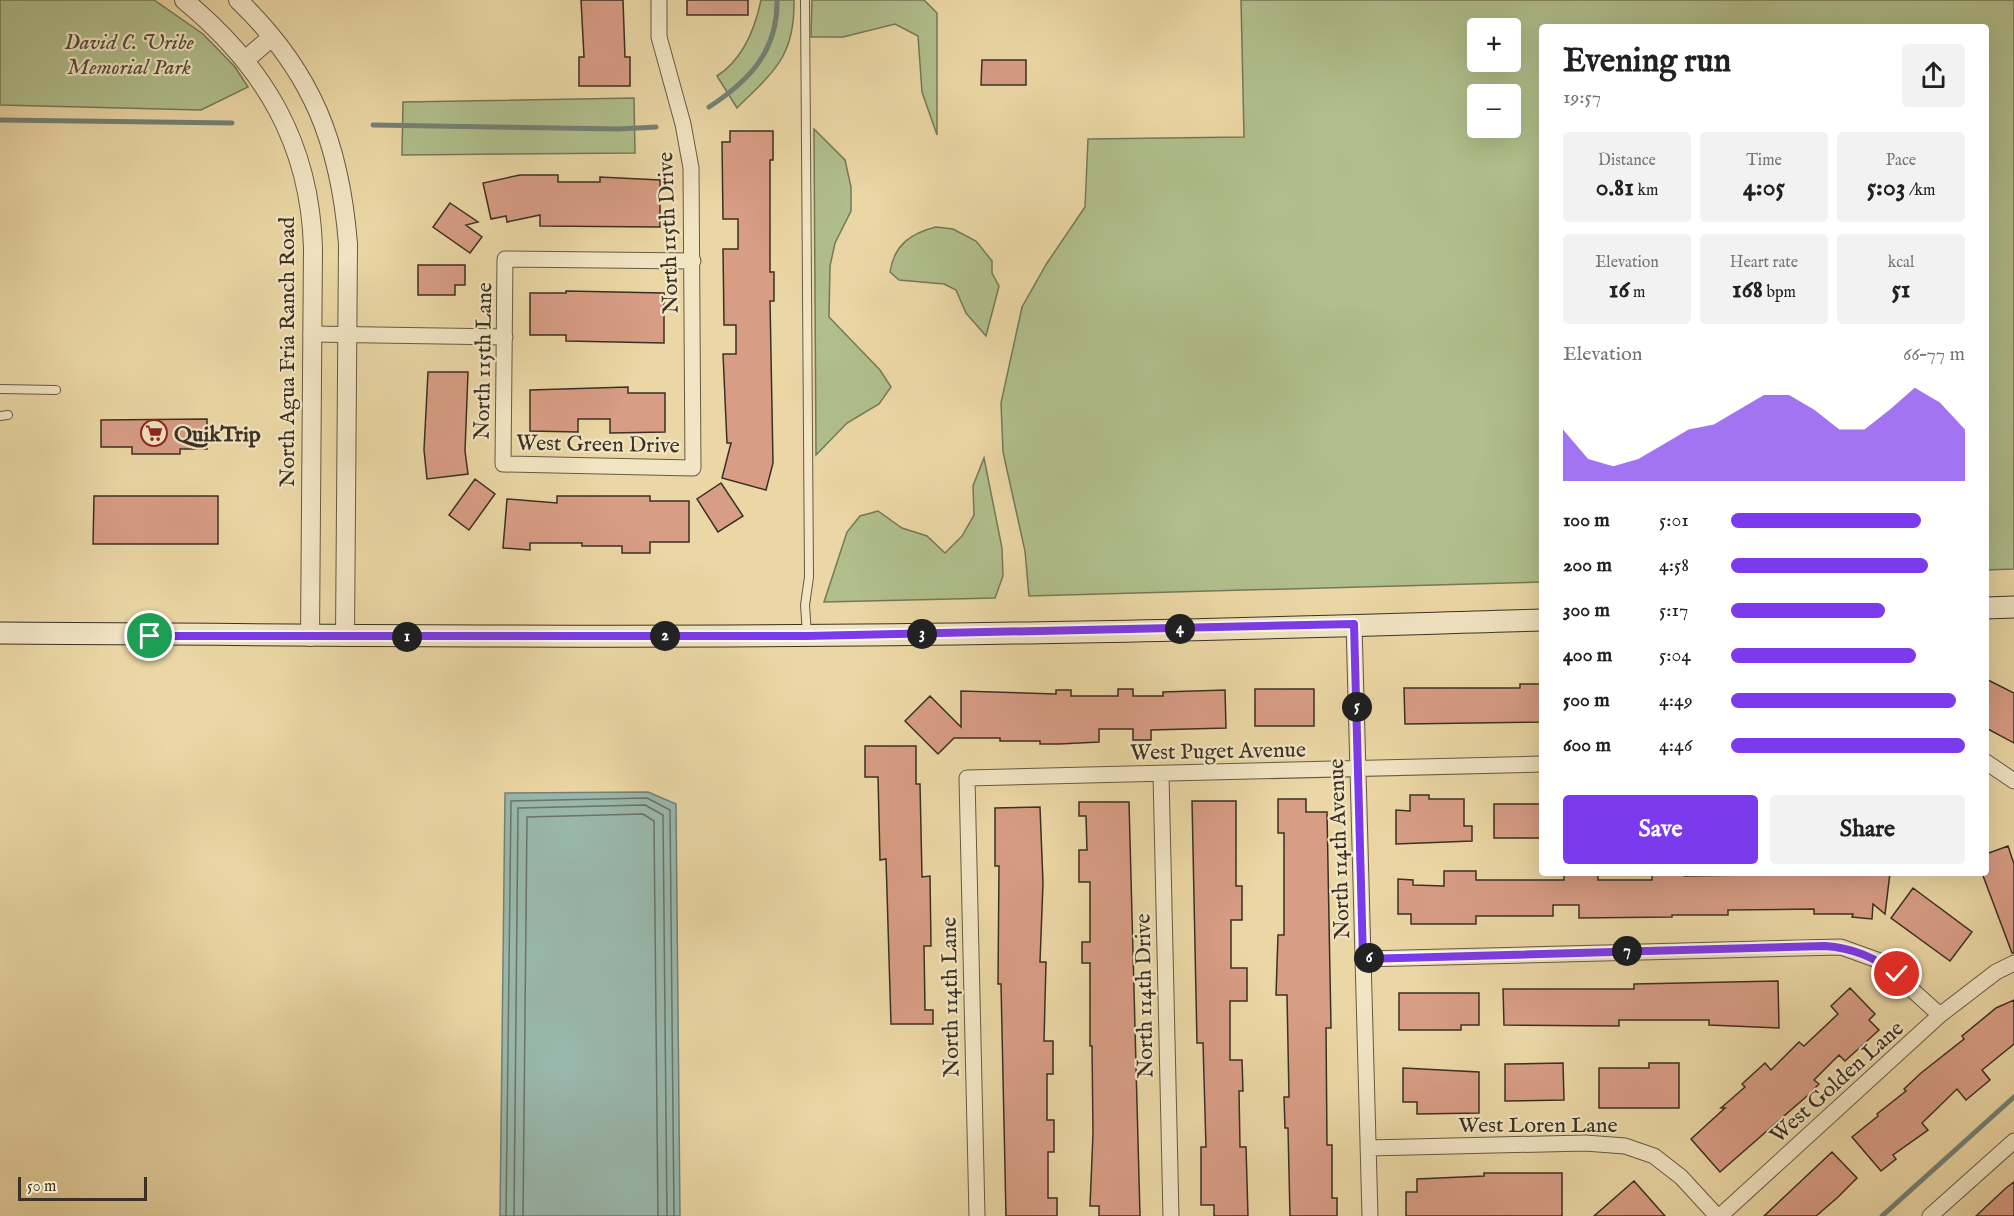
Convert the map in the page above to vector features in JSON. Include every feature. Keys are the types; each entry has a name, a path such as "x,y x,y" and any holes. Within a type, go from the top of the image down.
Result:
{"main road":[{"path":"1989,608 2014,607"},
{"path":"0,633 310,637 807,636 1539,620"}],"street":[{"name":"North Agua Fria Ranch Road","path":"184,0 222,33 245,60 278,108 289,130 303,172 312,228 310,637"},
{"path":"238,0 272,37 297,71 311,95 339,169 348,244 345,637"},
{"name":"North 115th Drive","path":"659,0 659,37 683,124 691,168 693,468"},
{"path":"245,60 272,37"},
{"name":"North 115th Lane","path":"503,464 505,259 693,261"},
{"path":"311,334 505,337"},
{"name":"West Green Drive","path":"503,464 693,468"},
{"name":"North 114th Avenue","path":"1354,624 1370,1216"},
{"name":"West Puget Avenue","path":"967,778 1539,764"},
{"path":"1989,764 2014,781"},
{"name":"North 114th Drive","path":"1161,774 1171,1216"},
{"name":"North 114th Lane","path":"967,778 977,1216"},
{"path":"1363,959 1841,947 1880,961 1940,1015"},
{"name":"West Golden Lane","path":"1718,1216 1940,1015 1996,972 2014,963"},
{"path":"1930,1216 2014,1141"},
{"name":"West Loren Lane","path":"1368,1148 1585,1143 1625,1146 1653,1155 1681,1177 1718,1216"}],"lane":[{"path":"804,0 809,566 805,605 807,636"},
{"path":"0,389 56,390"}],"green space":[{"name":"David C. Uribe Memorial Park","path":"0,0 154,0 203,34 235,67 248,87 201,110 0,105"},
{"path":"761,0 794,0 791,36 780,62 772,73 737,108 717,76 741,52 755,22"},
{"path":"812,0 924,0 937,13 937,135 922,92 918,36 895,24 843,37 811,37"},
{"path":"1241,0 2014,0 2014,569 1989,570 1989,24 1539,24 1539,582 1029,596 1025,551 1003,452 1001,403 1022,307 1047,263 1085,207 1088,139 1244,137"},
{"path":"634,98 635,153 402,155 403,102"},
{"path":"814,129 845,160 851,187 851,211 835,243 830,266 829,317 880,370 891,387 879,404 847,423 816,455"},
{"path":"936,227 953,229 976,241 992,261 992,273 999,286 986,336 966,313 956,290 944,284 899,280 890,272 895,254 905,242 919,233"},
{"path":"984,458 1002,548 1003,576 995,598 824,602 847,532 860,516 878,511 902,528 927,536 945,553 962,536 974,515 973,486"}],"water":[{"path":"648,792 676,804 680,1216 500,1216 505,793"}],"building":[{"path":"581,0 623,0 625,57 630,57 630,86 579,86 579,57 584,57"},
{"path":"687,0 748,0 748,15 687,15"},
{"path":"982,60 1026,60 1026,85 981,85"},
{"path":"730,131 773,131 773,160 770,160 770,272 774,272 774,301 770,301 773,463 766,490 722,478 731,443 727,443 723,354 736,354 736,325 724,325 723,249 738,249 738,219 723,219 722,142 730,142"},
{"path":"520,175 558,175 558,182 600,182 600,177 660,180 660,227 540,226 540,215 507,222 506,216 491,219 483,183"},
{"path":"450,203 478,222 466,225 482,237 470,253 433,227"},
{"path":"418,265 465,265 465,285 455,285 455,295 418,295"},
{"path":"566,291 664,293 664,343 566,341 566,335 530,335 530,293 566,293"},
{"path":"428,372 468,372 465,451 468,474 427,479 424,450"},
{"path":"628,387 628,393 665,393 665,432 610,433 610,419 578,419 578,432 530,431 530,390"},
{"name":"QuikTrip","path":"207,419 207,449 180,449 180,454 132,454 132,447 101,447 101,420"},
{"path":"475,479 495,494 469,530 449,515"},
{"path":"721,483 743,516 718,532 697,499"},
{"name":"QuikTrip","path":"94,496 218,496 218,544 93,544"},
{"path":"557,496 650,496 650,501 689,501 689,542 650,542 650,553 622,553 622,546 582,546 582,543 530,543 530,550 503,548 507,499 557,503"},
{"path":"1989,680 2014,693 2014,743 1989,730"},
{"path":"1520,684 1539,684 1539,722 1405,724 1404,688 1520,688"},
{"path":"1118,689 1133,689 1133,696 1163,696 1163,692 1225,690 1226,728 1151,730 1151,740 1133,740 1133,729 1099,729 1099,742 1059,744 1040,744 1040,741 1000,741 1000,738 954,738 938,754 905,721 930,696 961,727 961,691 1056,694 1056,690 1071,690 1071,696 1118,696"},
{"path":"1255,689 1314,689 1314,726 1255,726"},
{"path":"865,746 916,746 916,784 920,784 922,877 930,876 931,946 924,946 925,1010 933,1010 933,1024 891,1024 886,859 880,860 878,777 865,777"},
{"path":"1410,795 1429,795 1429,799 1464,799 1464,826 1472,826 1472,841 1396,844 1396,810 1410,811"},
{"path":"1278,799 1306,799 1306,812 1327,812 1331,1028 1326,1028 1327,1145 1332,1145 1332,1198 1337,1198 1337,1216 1290,1216 1288,1128 1285,1128 1284,1097 1289,1097 1287,995 1276,995 1278,935 1284,935 1284,833 1278,833"},
{"path":"1192,801 1236,801 1236,886 1242,886 1242,920 1231,920 1231,968 1247,968 1247,1001 1230,1001 1230,1060 1242,1060 1243,1091 1239,1091 1240,1147 1246,1147 1248,1216 1214,1216 1214,1205 1201,1205 1201,1147 1206,1147 1203,1043 1197,1043"},
{"path":"1079,802 1129,802 1140,1216 1099,1216 1099,1206 1090,1206 1093,1134 1090,963 1082,963 1082,942 1090,942 1090,882 1079,882 1079,850 1087,850 1086,816 1079,816"},
{"path":"1494,804 1539,804 1539,838 1494,838"},
{"path":"1040,807 1043,883 1040,962 1046,962 1044,1041 1053,1041 1053,1074 1047,1074 1047,1120 1054,1120 1054,1152 1048,1152 1048,1198 1057,1198 1057,1216 1006,1216 1001,984 998,984 999,866 995,866 995,808"},
{"path":"2008,846 2014,864 2014,953 2012,953 1983,876 1989,876 1989,853"},
{"path":"1444,871 1476,871 1476,880 1564,880 1564,876 1598,876 1598,880 1652,880 1652,876 1890,876 1885,914 1873,904 1872,919 1852,917 1853,914 1814,914 1814,909 1728,910 1728,915 1579,918 1579,905 1553,905 1553,916 1476,916 1476,924 1411,924 1411,914 1398,914 1398,879 1413,880 1413,885 1444,886"},
{"path":"1913,888 1972,932 1950,961 1891,918"},
{"path":"1778,981 1779,1028 1709,1025 1709,1020 1619,1020 1619,1026 1504,1025 1503,989 1634,989 1634,984"},
{"path":"1850,988 1875,1014 1869,1020 1879,1030 1845,1061 1839,1055 1814,1080 1819,1084 1807,1096 1720,1172 1691,1139 1725,1108 1721,1108 1745,1087 1742,1084 1765,1063 1771,1070 1799,1042 1804,1046 1838,1014 1831,1006"},
{"path":"1399,993 1479,993 1479,1025 1461,1025 1461,1030 1399,1030"},
{"path":"2014,1000 2014,1044 1982,1070 1990,1080 1966,1100 1957,1089 1922,1123 1928,1130 1893,1155 1896,1159 1881,1171 1852,1137 1906,1091 1904,1089 1921,1073 1964,1039 1962,1036 1996,1008"},
{"path":"1563,1063 1564,1100 1505,1101 1505,1064"},
{"path":"1649,1063 1679,1063 1679,1108 1599,1108 1599,1068 1649,1068"},
{"path":"1403,1068 1479,1072 1479,1113 1417,1114 1417,1102 1403,1102"},
{"path":"1832,1152 1857,1178 1837,1198 1816,1216 1764,1216"},
{"path":"1484,1173 1562,1173 1562,1216 1406,1216 1406,1192 1417,1192 1417,1179 1484,1176"},
{"path":"1634,1181 1665,1216 1594,1216"},
{"path":"2014,1182 2014,1216 1976,1216 2006,1188"}],"waterway":[{"path":"709,107 737,86 758,63 772,35 777,0"},
{"path":"0,120 232,123"},
{"path":"373,125 619,129 656,127"},
{"path":"1882,1216 2014,1097"}],"place":[{"name":"QuikTrip","path":"154,433"}],"route":[{"path":"150,636 807,636 1354,624 1363,959 1825,946 1858,951 1880,961 1897,974"}]}
